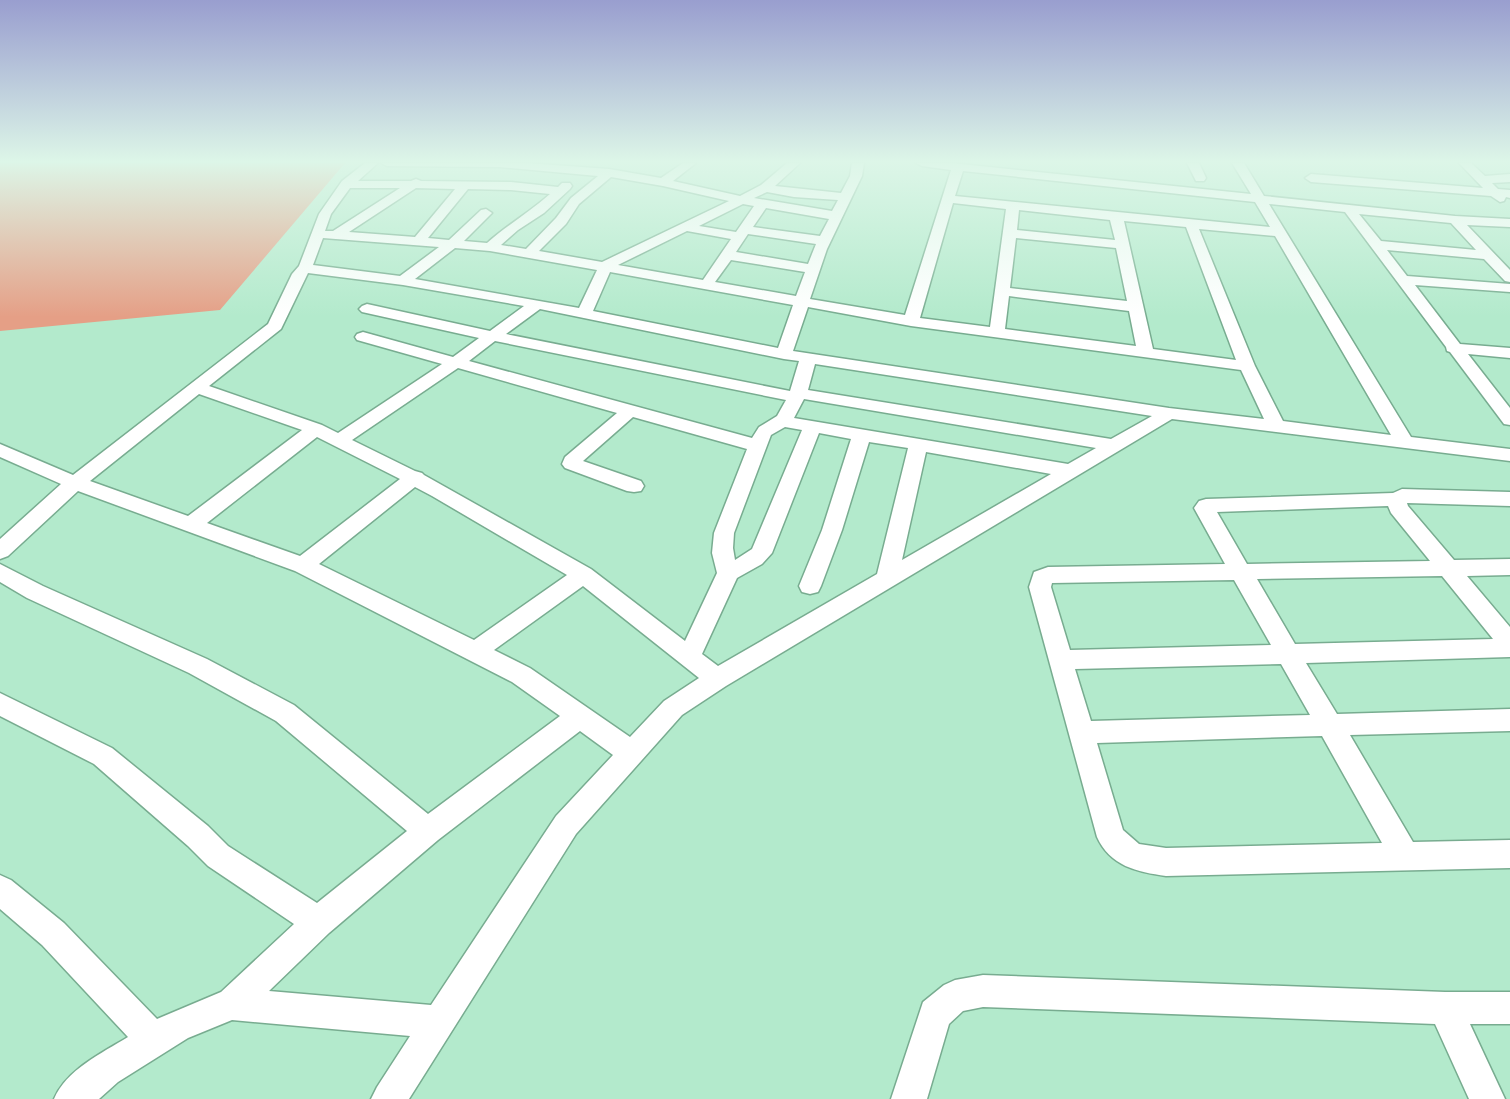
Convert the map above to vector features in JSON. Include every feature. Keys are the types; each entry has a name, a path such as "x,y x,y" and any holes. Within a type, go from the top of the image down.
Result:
{"street":[{"path":"325,214 327,234"},
{"path":"2,547 74,483 275,326 299,274 327,234 362,214"},
{"path":"419,242 441,214"},
{"path":"403,281 467,232 484,214"},
{"path":"490,247 513,227 533,214"},
{"path":"530,253 556,227 566,214"},
{"path":"584,314 606,266 712,214"},
{"path":"707,284 755,214"},
{"path":"784,354 813,269 836,216 825,214"},
{"path":"912,321 943,214"},
{"path":"997,332 1012,214"},
{"path":"1098,214 1278,232"},
{"path":"1268,214 1405,442"},
{"path":"1353,214 1453,348 1502,398 1510,420"},
{"path":"1404,214 1455,220 1510,223"},
{"path":"1116,216 1146,353"},
{"path":"1455,220 1510,278"},
{"path":"1191,224 1247,366 1276,426"},
{"path":"685,228 824,241"},
{"path":"1009,233 1122,245"},
{"path":"327,234 490,247 912,321 1247,366"},
{"path":"1376,245 1488,255"},
{"path":"727,254 813,269"},
{"path":"305,268 403,281 537,304 808,358 1169,413 1510,456"},
{"path":"1402,280 1510,288"},
{"path":"1002,291 1136,307"},
{"path":"339,440 455,363 537,304"},
{"path":"368,309 492,336 796,395 1114,445"},
{"path":"363,337 758,446"},
{"path":"1453,348 1510,353"},
{"path":"782,421 796,395 808,358"},
{"path":"195,387 316,429 414,477 583,575 717,679"},
{"path":"630,411 572,461 572,464 634,486"},
{"path":"388,1099 566,824 672,708 717,679 1169,413"},
{"path":"728,572 723,560 721,547 724,533 758,446 767,428 782,421 1072,471"},
{"path":"689,657 728,572 754,559 761,553 813,426"},
{"path":"191,524 316,429"},
{"path":"810,586 832,530 862,434"},
{"path":"887,579 918,444"},
{"path":"0,450 74,483 303,565 521,675 632,753"},
{"path":"303,565 414,477"},
{"path":"1406,857 1204,508 1206,506 1397,498 1402,496 1510,500"},
{"path":"1397,498 1398,508 1510,644"},
{"path":"1510,567 1048,575 1042,578 1040,587 1111,837 1122,852 1139,858 1166,862 1510,854"},
{"path":"0,572 35,592 198,666 285,713 428,831"},
{"path":"476,652 583,575"},
{"path":"1061,660 1510,648"},
{"path":"0,704 103,756 198,836 218,856 318,922"},
{"path":"72,1099 106,1070 177,1026 232,1004 318,922 428,831 580,716"},
{"path":"1081,732 1510,720"},
{"path":"0,890 53,934 154,1040"},
{"path":"909,1099 935,1014 955,996 983,991 1446,1008 1510,1008"},
{"path":"232,1004 439,1022"},
{"path":"1446,1008 1487,1099"}],"shaded area":[{"path":"0,214 301,214 220,310 0,331"}]}
